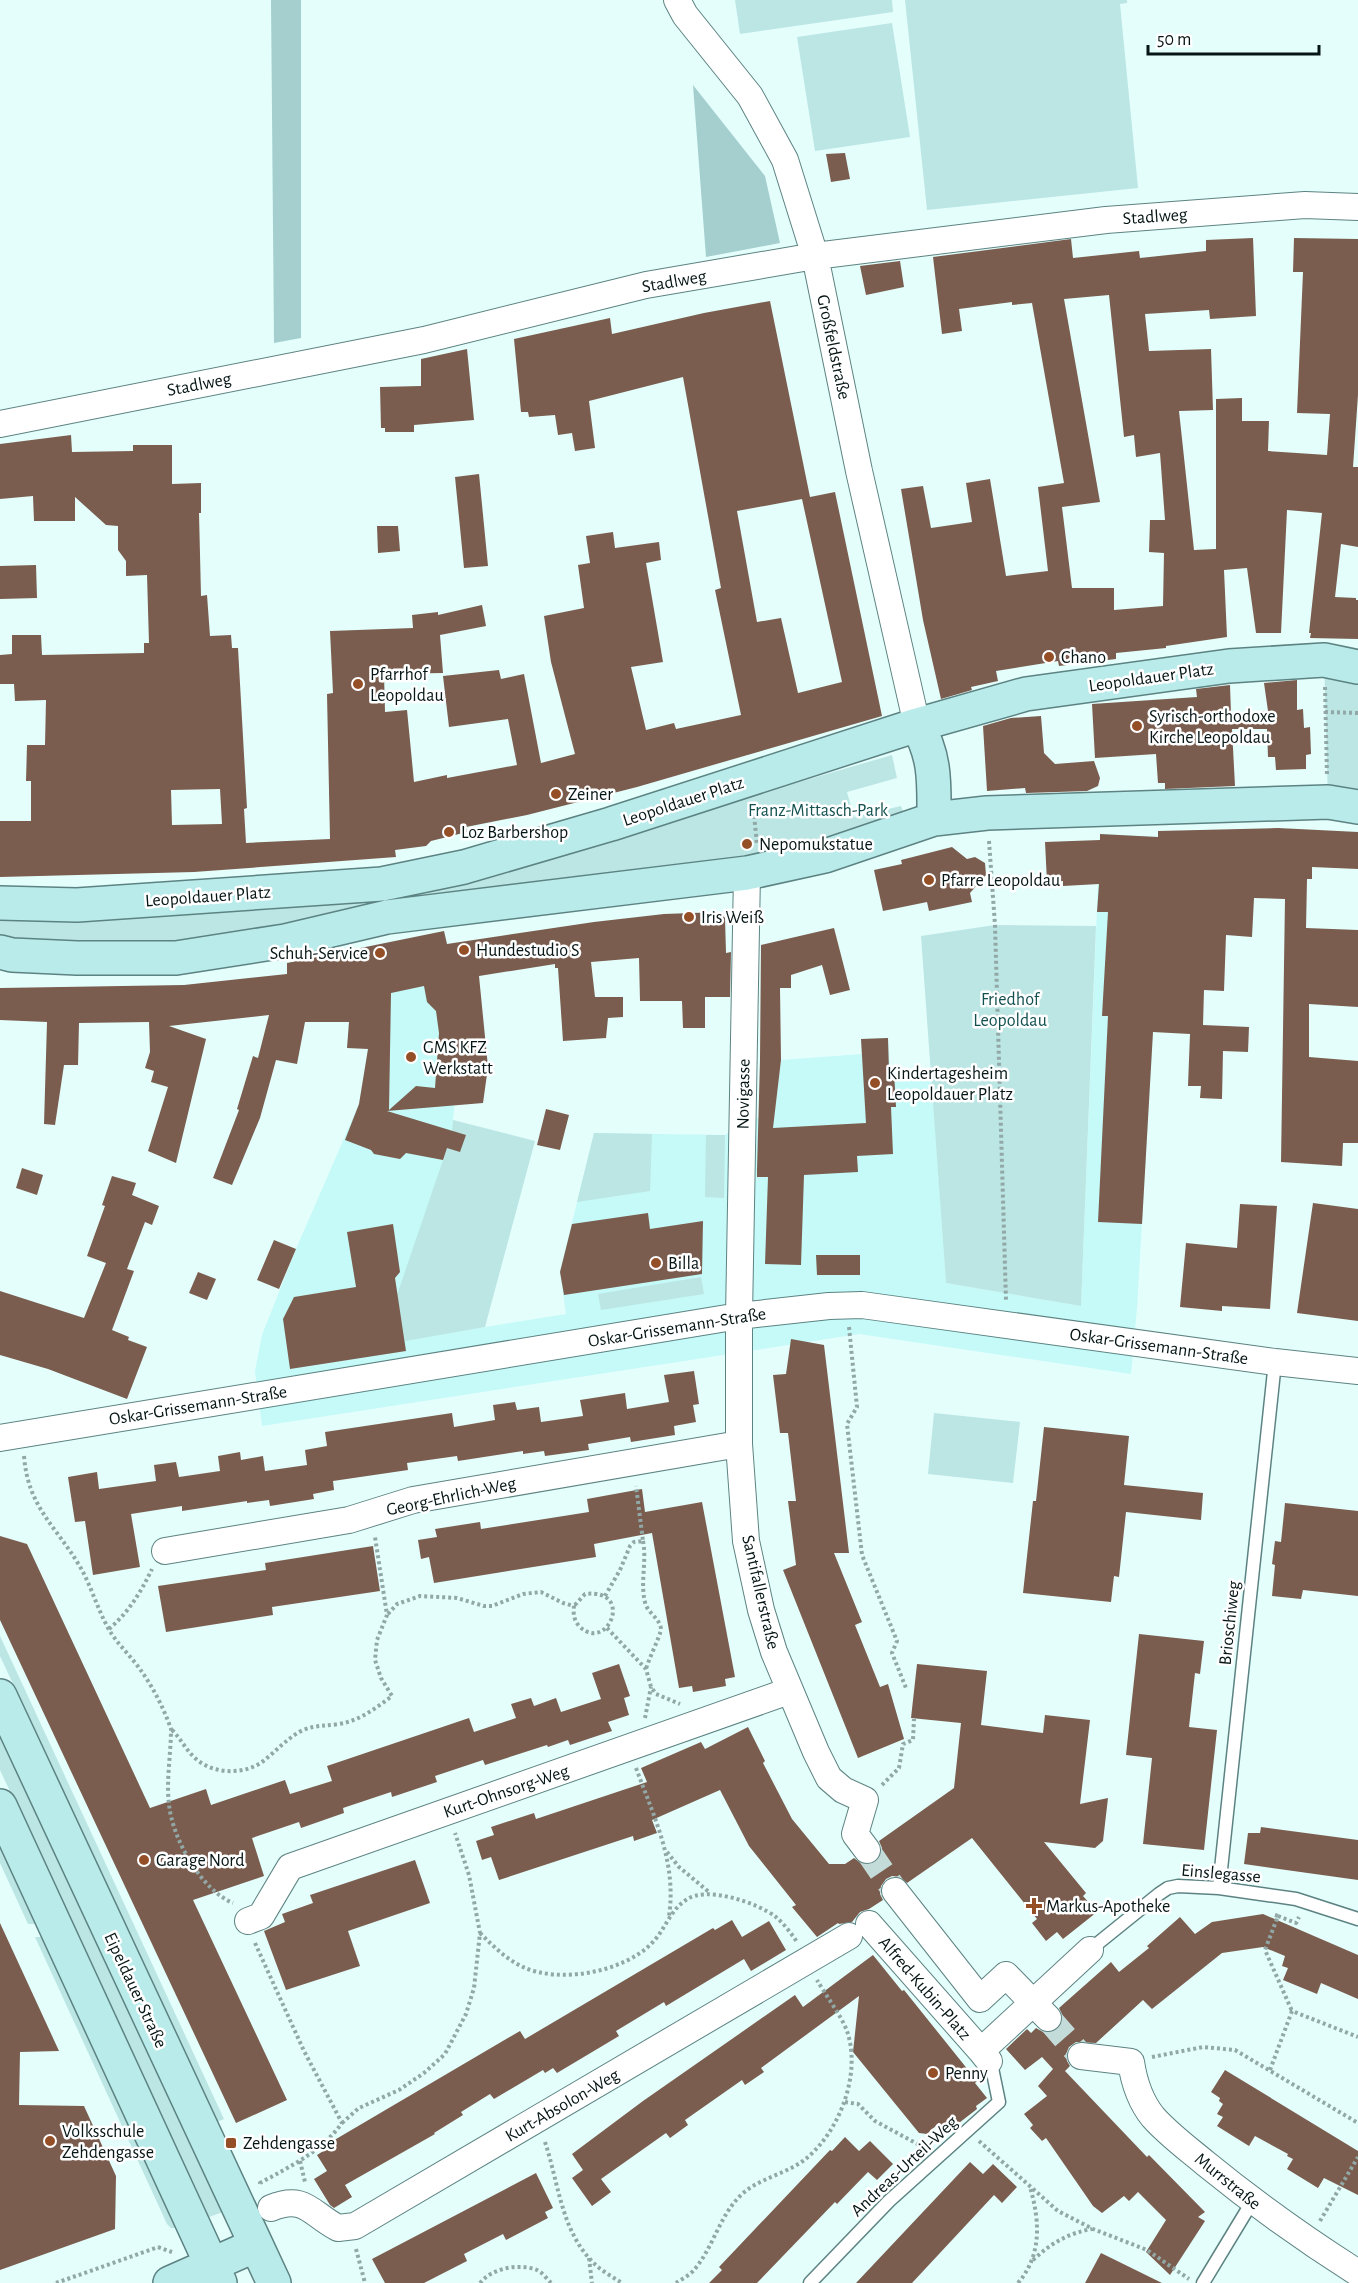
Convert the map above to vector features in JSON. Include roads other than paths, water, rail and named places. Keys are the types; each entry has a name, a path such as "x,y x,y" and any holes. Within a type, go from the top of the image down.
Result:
{"street":[{"name":"Großfeldstraße","path":"677,0 685,15 750,96 785,160 815,256 859,471 917,725"},
{"name":"Stadlweg","path":"0,423 424,340 646,285 815,256 1106,220 1305,205 1358,207"},
{"name":"Leopoldauer Platz","path":"0,903 76,905 381,884 464,867 751,780 917,725 1026,694 1229,666 1324,660 1358,667"},
{"path":"917,725 927,742 934,772 934,819"},
{"path":"0,952 12,955 77,958 176,958 285,941 387,917 753,871 825,856 934,819 987,813 1343,805"},
{"name":"Novigasse","path":"739,1316 753,871"},
{"name":"Oskar-Grissemann-Straße","path":"11,1436 739,1316 847,1305 1358,1371"},
{"name":"Santifallerstraße","path":"739,1316 739,1444 743,1513 750,1564 765,1621 789,1691 829,1778 843,1790 865,1800 855,1834 867,1850"},
{"name":"Georg-Ehrlich-Weg","path":"165,1551 349,1520 413,1500 739,1444"},
{"name":"Kurt-Ohnsorg-Weg","path":"248,1921 261,1916 290,1867 789,1691"},
{"name":"Eipeldauer Straße","path":"0,1696 274,2283"},
{"path":"0,1806 217,2274"},
{"name":"Alfred-Kubin-Platz","path":"1040,2010 1006,1975 980,1999 900,1896 858,1931 987,2060 1040,2010 1093,1947"},
{"name":"Kurt-Absolon-Weg","path":"271,2208 290,2203 305,2205 338,2228 351,2228 858,1931"},
{"name":"Murrstraße","path":"1081,2056 1131,2062 1134,2081 1141,2098 1153,2116 1174,2137 1252,2202 1358,2273"},
{"path":"170,2283 217,2274 256,2245"}],"lane":[{"name":"Brioschiweg","path":"1219,1887 1275,1362"},
{"name":"Einslegasse","path":"1093,1947 1168,1887 1219,1887 1296,1899 1358,1919"},
{"name":"Andreas-Urteil-Weg","path":"810,2283 889,2201 999,2102 987,2060"},
{"path":"1203,2283 1252,2202"}],"tunnel":[{"path":"867,1850 895,1891"},
{"path":"1048,2018 1081,2056"}],"place":[{"name":"Chano","path":"1049,657"},
{"name":"Pfarrhof Leopoldau","path":"358,684"},
{"name":"Syrisch-orthodoxe Kirche Leopoldau","path":"1137,726"},
{"name":"Zeiner","path":"556,794"},
{"name":"Loz Barbershop","path":"449,832"},
{"name":"Nepomukstatue","path":"747,844"},
{"name":"Pfarre Leopoldau","path":"929,880"},
{"name":"Iris Weiß","path":"689,917"},
{"name":"Hundestudio S","path":"464,950"},
{"name":"Schuh-Service","path":"380,953"},
{"name":"GMS KFZ Werkstatt","path":"411,1057"},
{"name":"Kindertagesheim Leopoldauer Platz","path":"875,1083"},
{"name":"Billa","path":"656,1263"},
{"name":"Garage Nord","path":"144,1860"},
{"name":"Markus-Apotheke","path":"1034,1906"},
{"name":"Penny","path":"933,2073"},
{"name":"Volksschule Zehdengasse","path":"50,2141"},
{"name":"Zehdengasse","path":"231,2143"}],"park label":[{"name":"Franz-Mittasch-Park","path":"818,810"},
{"name":"Friedhof Leopoldau","path":"1010,1009"}]}
